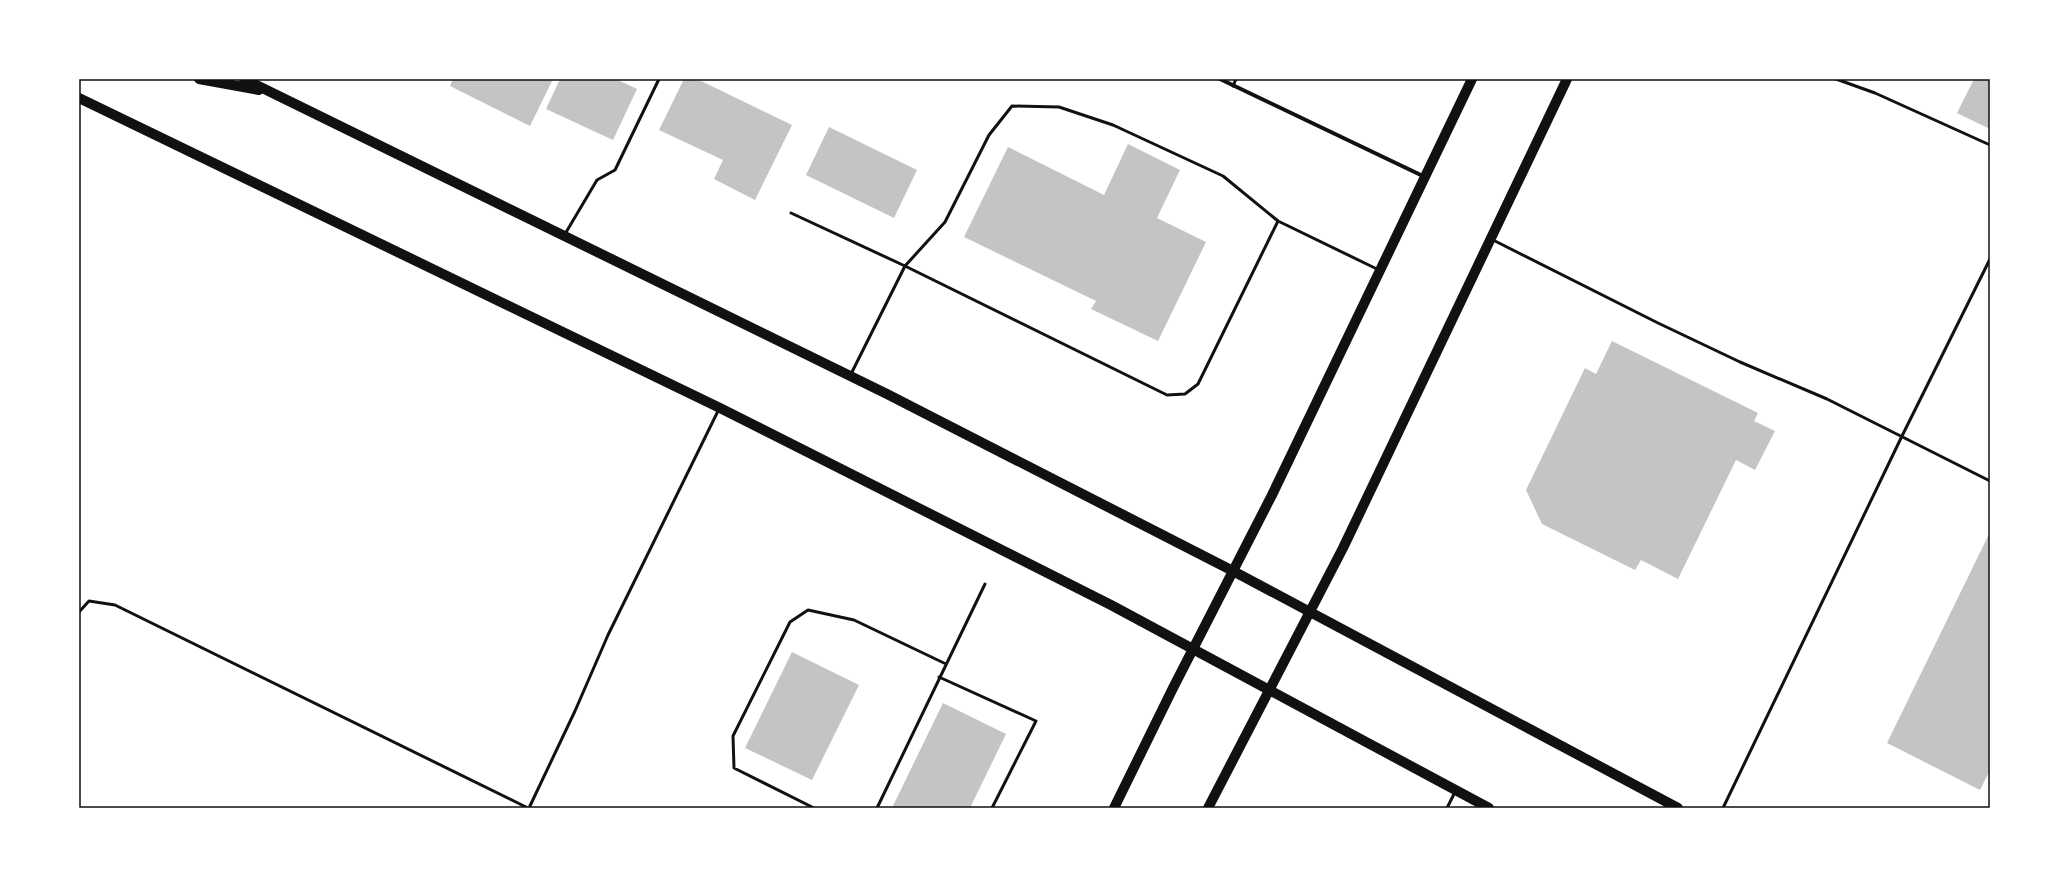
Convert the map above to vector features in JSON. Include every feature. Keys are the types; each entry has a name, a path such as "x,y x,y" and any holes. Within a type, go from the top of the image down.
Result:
{"main road":[{"path":"199,79 272,93"},
{"path":"244,79 850,376 1233,571 1678,808"},
{"path":"1114,808 1193,648 1272,495 1472,79"},
{"path":"1208,808 1311,613 1567,79"},
{"path":"79,98 720,408 1193,648 1489,808"}],"street":[{"path":"1220,79 1425,178"}],"lane":[{"path":"564,236 597,180 615,170 659,79"},
{"path":"1233,86 1236,79"},
{"path":"1836,79 1875,93 1990,145"},
{"path":"850,376 905,266 945,222 989,135 1012,106 1059,107 1113,125 1223,176 1278,221 1380,271"},
{"path":"791,213 905,266 1167,395 1185,394 1198,384 1278,221"},
{"path":"1490,238 1658,323 1740,362 1827,399 1990,481"},
{"path":"1723,808 1902,436 1990,259"},
{"path":"79,612 89,601 115,605 528,808 575,711 608,635 720,408"},
{"path":"876,808 984,584"},
{"path":"814,808 734,768 733,736 790,622 808,610 854,620 946,664"},
{"path":"939,676 1036,721 992,808"},
{"path":"1447,808 1456,790"}],"building":[{"path":"453,79 553,79 530,126 450,86"},
{"path":"560,79 621,79 620,81 637,89 613,140 546,109"},
{"path":"684,79 697,79 792,125 755,200 714,179 723,160 659,130"},
{"path":"1974,79 1990,79 1990,129 1957,113"},
{"path":"829,127 917,170 894,218 806,175"},
{"path":"1128,144 1180,170 1157,218 1206,242 1158,341 1091,309 1096,301 964,237 1008,147 1104,195"},
{"path":"1612,341 1758,413 1754,421 1775,431 1755,470 1736,460 1678,579 1641,560 1635,570 1542,524 1526,490 1585,368 1596,374"},
{"path":"1990,532 1990,770 1980,790 1887,743"},
{"path":"792,652 859,685 812,780 745,748"},
{"path":"943,703 1006,734 970,808 892,808"}]}
